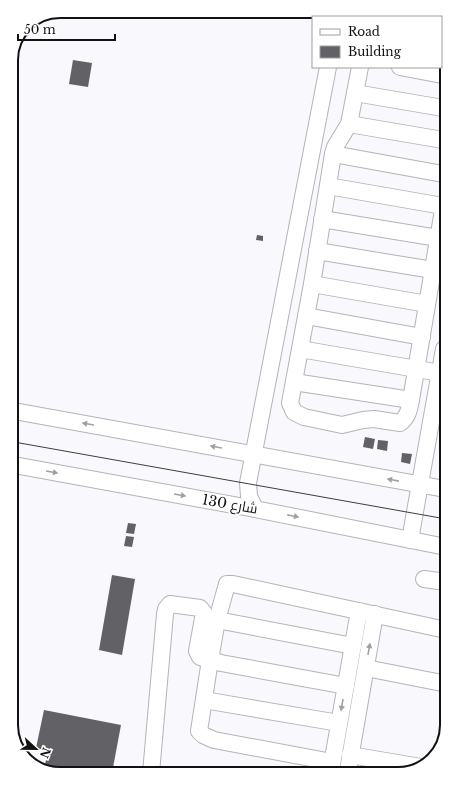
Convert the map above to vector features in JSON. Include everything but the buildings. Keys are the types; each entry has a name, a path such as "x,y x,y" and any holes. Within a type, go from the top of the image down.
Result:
{"street":[{"path":"255,509 249,496 248,483 328,68"},
{"path":"360,68 349,124 333,154 312,284 290,402 294,412 304,417 342,425 374,419 400,423 408,415 440,227"},
{"path":"405,68 440,75"},
{"path":"355,93 440,108"},
{"path":"349,124 440,139"},
{"path":"333,154 440,173"},
{"path":"328,186 440,205"},
{"path":"322,219 438,238"},
{"path":"317,251 433,270"},
{"path":"312,284 427,304"},
{"path":"306,316 422,337"},
{"path":"300,349 440,373 410,540"},
{"path":"294,382 411,400"},
{"path":"18,412 440,488"},
{"name":"شارع 130","path":"18,466 255,509 440,546"},
{"path":"424,579 440,581"},
{"path":"359,611 331,766 208,738 199,731 210,660 227,584 234,584 375,614 440,629"},
{"path":"152,767 165,614 170,604 200,608 203,610 204,613 197,651 200,658 346,686"},
{"path":"375,614 349,762 408,766"},
{"path":"218,620 353,646"},
{"path":"366,668 440,683"},
{"path":"204,700 339,723"}],"tram line":[{"path":"18,443 440,518"}]}
